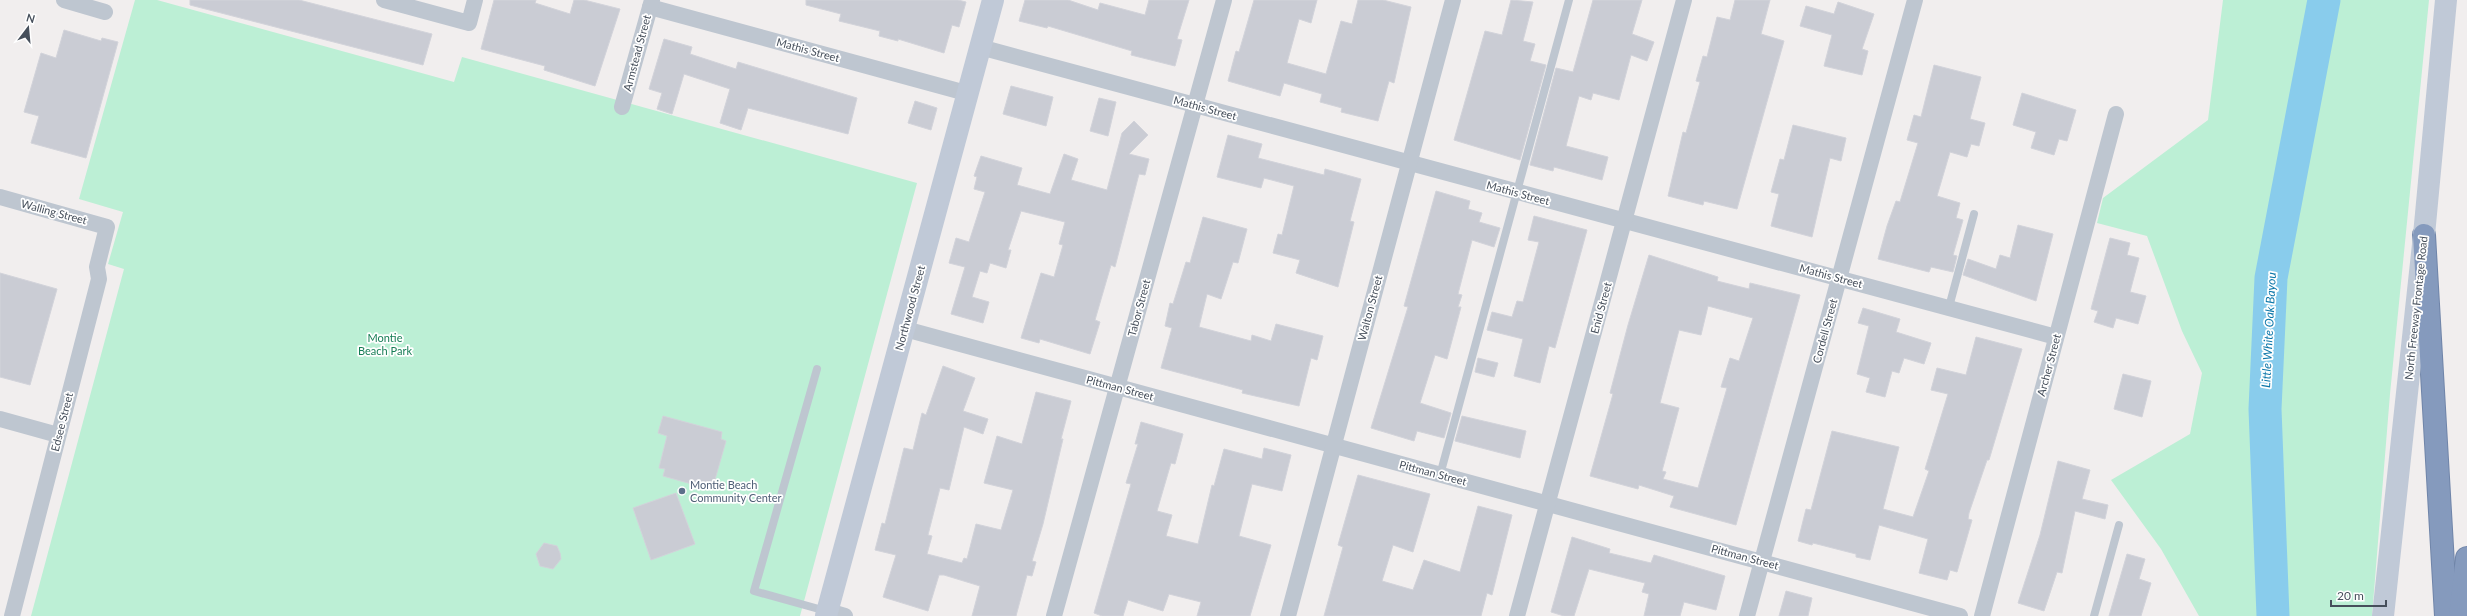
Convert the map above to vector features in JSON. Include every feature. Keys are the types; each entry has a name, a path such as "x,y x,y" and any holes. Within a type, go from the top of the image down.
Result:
{"highway":[{"path":"2424,235 2446,616"},
{"path":"2460,616 2467,558"}],"street":[{"path":"64,0 105,12"},
{"path":"384,0 469,22 475,0"},
{"name":"Northwood Street","path":"833,614 966,93 993,0"},
{"name":"Tabor Street","path":"1054,616 1118,387 1193,105 1224,0"},
{"name":"Walton Street","path":"1288,616 1332,446 1453,0"},
{"name":"Enid Street","path":"1517,616 1684,0"},
{"name":"Cordell Street","path":"1747,616 1915,0"},
{"name":"North Freeway Frontage Road","path":"2383,616 2424,235 2446,0"},
{"name":"Mathis Street","path":"651,4 966,93"},
{"name":"Armstead Street","path":"622,107 651,4"},
{"name":"Mathis Street","path":"980,47 1624,222 2056,336"},
{"name":"Archer Street","path":"1982,616 2116,114"},
{"name":"Walling Street","path":"0,197 107,227"},
{"name":"Edsee Street","path":"12,616 99,279 97,267 107,227"},
{"name":"Pittman Street","path":"905,329 1960,616"},
{"path":"0,419 58,435"}],"lane":[{"path":"1440,475 1569,0"},
{"path":"1949,307 1974,214"},
{"path":"817,369 754,592 833,614"},
{"path":"2094,616 2119,525"}],"green space":[{"name":"Montie Beach Park","path":"135,0 157,0 454,82 462,57 917,183 800,616 31,616 124,269 108,264 123,212 79,199"},
{"path":"2223,0 2429,0 2390,394 2372,616 2199,616 2161,549 2111,480 2190,434 2202,373 2182,331 2147,236 2097,223 2103,198 2208,120"}],"building":[{"path":"190,0 299,0 432,34 423,65 190,5"},
{"path":"494,0 536,0 535,3 570,14 574,0 584,0 620,9 595,86 544,70 545,66 481,49"},
{"path":"806,0 958,0 966,2 959,27 952,25 944,53 898,39 898,41 879,36 880,31 839,21 841,14 806,5"},
{"path":"1025,0 1068,0 1098,10 1100,3 1145,15 1149,0 1189,0 1177,39 1182,40 1175,66 1131,55 1132,51 1048,26 1047,28 1019,21"},
{"path":"1254,0 1317,0 1311,23 1299,19 1287,63 1326,74 1341,21 1352,24 1358,0 1383,0 1411,7 1394,83 1389,81 1378,121 1341,112 1342,108 1320,102 1322,94 1284,83 1280,96 1228,81 1236,51 1239,52"},
{"path":"1511,0 1533,2 1523,41 1535,44 1530,61 1546,65 1520,160 1454,140 1485,31 1502,35"},
{"path":"1593,0 1642,0 1632,34 1654,42 1647,61 1631,55 1619,100 1593,93 1591,100 1579,96 1566,146 1608,157 1602,180 1554,167 1553,171 1530,165 1556,68 1573,72"},
{"path":"1735,0 1770,0 1761,34 1784,41 1737,209 1704,201 1703,205 1668,196 1683,132 1686,133 1700,82 1696,81 1703,56 1707,57 1717,17 1730,20"},
{"path":"1838,2 1874,14 1862,49 1868,51 1862,75 1824,66 1832,35 1800,26 1806,6 1834,14"},
{"path":"64,30 101,41 102,38 118,42 86,158 31,143 39,116 24,112 41,53 56,58"},
{"path":"664,39 692,47 690,54 736,69 738,62 857,98 848,134 748,108 741,130 720,123 730,89 684,74 672,114 657,109 662,93 649,89"},
{"path":"1934,65 1981,77 1970,119 1985,123 1979,146 1971,144 1967,157 1950,152 1937,196 1960,203 1956,218 1963,220 1953,255 1957,256 1953,272 1931,267 1929,272 1878,259 1887,226 1896,201 1900,202 1918,143 1907,140 1914,115 1921,117"},
{"path":"1011,86 1053,97 1046,126 1003,114"},
{"path":"2022,93 2076,110 2067,141 2059,139 2054,155 2031,148 2036,132 2013,125"},
{"path":"1099,98 1116,102 1108,136 1090,131"},
{"path":"915,101 937,108 931,130 908,123"},
{"path":"1134,121 1148,135 1129,154 1149,159 1145,175 1139,174 1115,267 1111,265 1095,320 1100,322 1090,354 1040,339 1039,343 1021,338 1041,273 1054,277 1063,245 1059,244 1065,222 1021,211 1008,250 1011,250 1006,268 990,263 987,273 980,271 972,297 989,302 983,323 951,314 965,267 949,263 956,238 969,242 985,192 974,189 977,177 974,176 981,156 1022,168 1017,185 1050,194 1064,154 1078,159 1071,180 1107,190 1122,133"},
{"path":"1793,125 1846,138 1841,161 1830,158 1812,237 1771,226 1779,194 1771,192 1780,159 1784,160"},
{"path":"1228,135 1262,144 1258,158 1324,175 1325,169 1361,179 1350,221 1354,222 1338,287 1296,273 1300,260 1273,253 1278,234 1282,235 1294,186 1264,178 1261,188 1217,177"},
{"path":"1436,191 1470,201 1468,209 1482,213 1479,222 1500,228 1494,247 1472,240 1458,294 1462,295 1458,307 1461,307 1447,359 1435,355 1420,403 1451,413 1444,438 1417,431 1414,441 1371,428 1408,307 1404,306"},
{"path":"1534,216 1587,230 1555,348 1549,346 1540,383 1514,376 1523,339 1487,330 1492,312 1512,317 1517,301 1523,302 1539,242 1528,240"},
{"path":"1203,217 1247,229 1238,263 1233,262 1221,299 1207,294 1199,327 1251,341 1252,335 1271,341 1276,324 1323,336 1317,360 1311,358 1299,406 1242,393 1243,390 1161,368 1172,328 1165,326 1170,303 1173,304 1186,262 1190,263"},
{"path":"2018,225 2053,234 2036,301 1963,275 1968,259 1996,269 2000,255 2010,258"},
{"path":"2110,238 2130,243 2127,255 2139,258 2130,292 2146,296 2138,324 2116,318 2113,328 2094,322 2098,311 2091,309"},
{"path":"1649,255 1718,277 1717,281 1749,289 1750,283 1800,295 1736,525 1670,507 1674,496 1639,485 1638,489 1590,476 1613,394 1610,393","holes":["1708,306 1753,318 1739,361 1730,358 1721,387 1727,388 1698,488 1663,479 1666,472 1662,471 1679,408 1660,403 1679,330 1701,335"]},
{"path":"0,273 57,289 30,385 0,377"},
{"path":"1863,308 1900,319 1896,332 1931,343 1924,364 1904,358 1899,373 1892,371 1885,397 1866,392 1870,378 1857,374 1869,326 1858,323"},
{"path":"1976,337 2022,349 1989,460 1987,460 1969,513 1968,519 1972,520 1957,572 1950,570 1947,580 1919,573 1928,539 1879,525 1870,560 1856,557 1856,554 1813,543 1812,545 1798,541 1806,509 1811,510 1832,431 1899,447 1883,509 1913,517 1929,471 1925,469 1948,394 1931,390 1937,368 1966,375"},
{"path":"1478,358 1498,363 1494,377 1475,372"},
{"path":"943,366 975,378 963,411 988,419 983,434 964,427 949,490 940,488 928,535 932,536 927,554 962,563 964,558 967,559 976,524 1001,530 1013,490 984,483 997,436 1022,444 1036,392 1071,401 1061,439 1063,439 1043,524 1032,561 1036,562 1032,576 1027,575 1016,616 972,616 980,586 944,575 939,575 928,611 883,597 896,555 875,550 882,523 885,524 904,448 913,450 922,413 926,415"},
{"path":"2123,374 2151,381 2142,417 2114,409"},
{"path":"663,416 722,432 721,439 726,441 714,483 708,482 706,488 663,476 665,469 659,468 667,436 658,433"},
{"path":"1462,416 1526,431 1520,458 1455,441"},
{"path":"1141,422 1183,434 1175,464 1171,463 1157,511 1172,515 1166,536 1198,544 1212,485 1214,486 1224,449 1262,459 1264,448 1291,455 1282,491 1252,484 1239,536 1271,545 1250,616 1197,616 1201,602 1169,594 1163,611 1128,600 1123,616 1102,616 1094,613 1131,484 1126,483 1138,444 1135,444"},
{"path":"2058,461 2090,470 2082,499 2108,505 2105,519 2075,511 2062,573 2057,572 2044,611 2018,603 2040,535"},
{"path":"1358,475 1430,494 1413,552 1393,545 1382,581 1413,590 1424,560 1460,572 1478,506 1512,515 1492,595 1487,593 1481,616 1324,616 1343,547 1338,545"},
{"path":"676,493 695,544 651,560 633,508"},
{"path":"1572,537 1610,549 1609,553 1651,563 1654,555 1725,576 1716,610 1684,602 1680,616 1644,616 1649,594 1642,592 1645,583 1589,569 1574,616 1564,616 1551,612"},
{"path":"544,543 557,546 560,553 561,559 553,569 540,566 536,554"},
{"path":"2127,554 2145,559 2139,579 2151,583 2141,616 2109,616"},
{"path":"1786,591 1812,598 1808,616 1779,616"}],"waterway":[{"name":"Little White Oak Bayou","path":"2273,616 2265,409 2271,278 2324,0"}],"place":[{"name":"Montie Beach Community Center","path":"682,491"}]}
